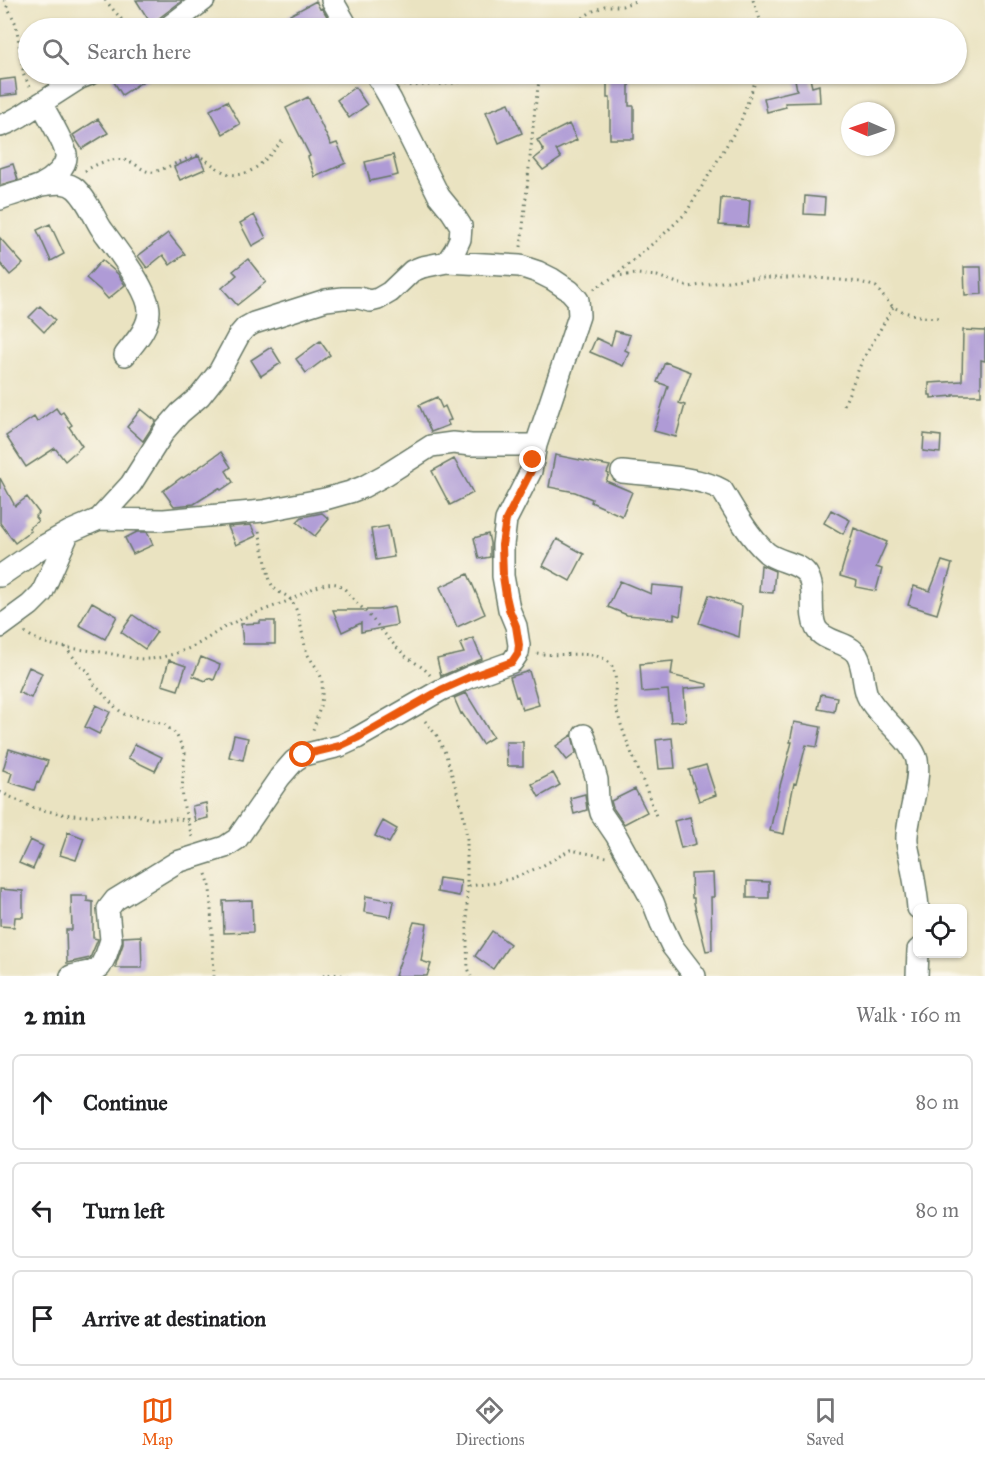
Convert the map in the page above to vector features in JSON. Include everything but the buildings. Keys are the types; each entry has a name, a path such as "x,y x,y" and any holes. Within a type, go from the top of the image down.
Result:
{"street":[{"path":"180,18 204,0"},
{"path":"332,0 342,18"},
{"path":"0,126 16,119 71,84"},
{"path":"382,84 438,196 461,226 458,244 447,262"},
{"path":"0,198 40,185 52,178 63,166 67,156 64,147 41,103"},
{"path":"40,185 66,183 76,189 131,270 149,309 145,327 125,355"},
{"path":"0,576 69,532 99,519 131,484 165,430 200,396 219,372 239,335 254,323 326,300 359,298 370,301 378,299 390,292 412,270 447,262 520,266 552,279 570,291 578,300 579,316 536,445 531,471 506,520 502,545 503,576 519,645 518,653 512,662 441,690 340,746 306,754 294,761 280,777 237,839 225,847 177,862 115,900 108,909 111,940 100,967 71,976"},
{"path":"99,519 164,520 254,512 298,505 363,487 431,446 453,443 536,445"},
{"path":"622,472 691,480 715,486 722,490 756,542 769,554 799,567 807,574 813,619 817,629 823,636 855,651 860,660 867,695 911,748 916,758 915,787 907,837 918,904"},
{"path":"5,623 42,593 69,532"},
{"path":"584,735 597,780 601,813 616,835 653,902 672,946 695,976"},
{"path":"917,976 918,958"}],"path":[{"path":"4,0 16,24 18,37"},
{"path":"105,0 120,18"},
{"path":"582,18 605,6 622,6 638,0"},
{"path":"753,0 759,18"},
{"path":"29,84 41,103"},
{"path":"415,84 429,86 443,84"},
{"path":"520,266 524,207 539,84"},
{"path":"578,300 615,276 686,213 740,123 754,84"},
{"path":"66,183 90,167 106,161 124,159 148,173 196,155 226,173 244,174 260,165 285,138"},
{"path":"615,276 637,274 657,276 688,287 748,278 817,278 861,282 876,287 893,307 904,312 923,317 941,318"},
{"path":"844,405 862,360 893,307"},
{"path":"254,512 270,581 277,591 290,599 296,610 307,653 314,662 322,682 321,701 306,754"},
{"path":"5,623 37,641 132,658 156,658 196,645 240,619 320,586 336,584 342,586 349,596 368,612 386,636 426,671 441,690"},
{"path":"519,645 541,654 590,655 603,658 608,662 615,675 617,688 615,705 656,816"},
{"path":"65,647 88,671 93,683 116,708 124,714 164,724 176,734 185,753 182,790 184,807 197,855 210,886 214,976"},
{"path":"413,705 437,736 455,783 463,812 467,838 467,946 468,968 471,976"},
{"path":"0,792 34,808 61,814 84,816 133,814 151,819 181,819 189,822"},
{"path":"468,886 513,878 542,866 570,850 630,860"},
{"path":"323,976 332,974 347,976"}],"route":[{"path":"303,755 340,746 441,690 512,662 518,653 519,645 516,626 506,596 502,545 506,520 531,471 533,460"}]}
